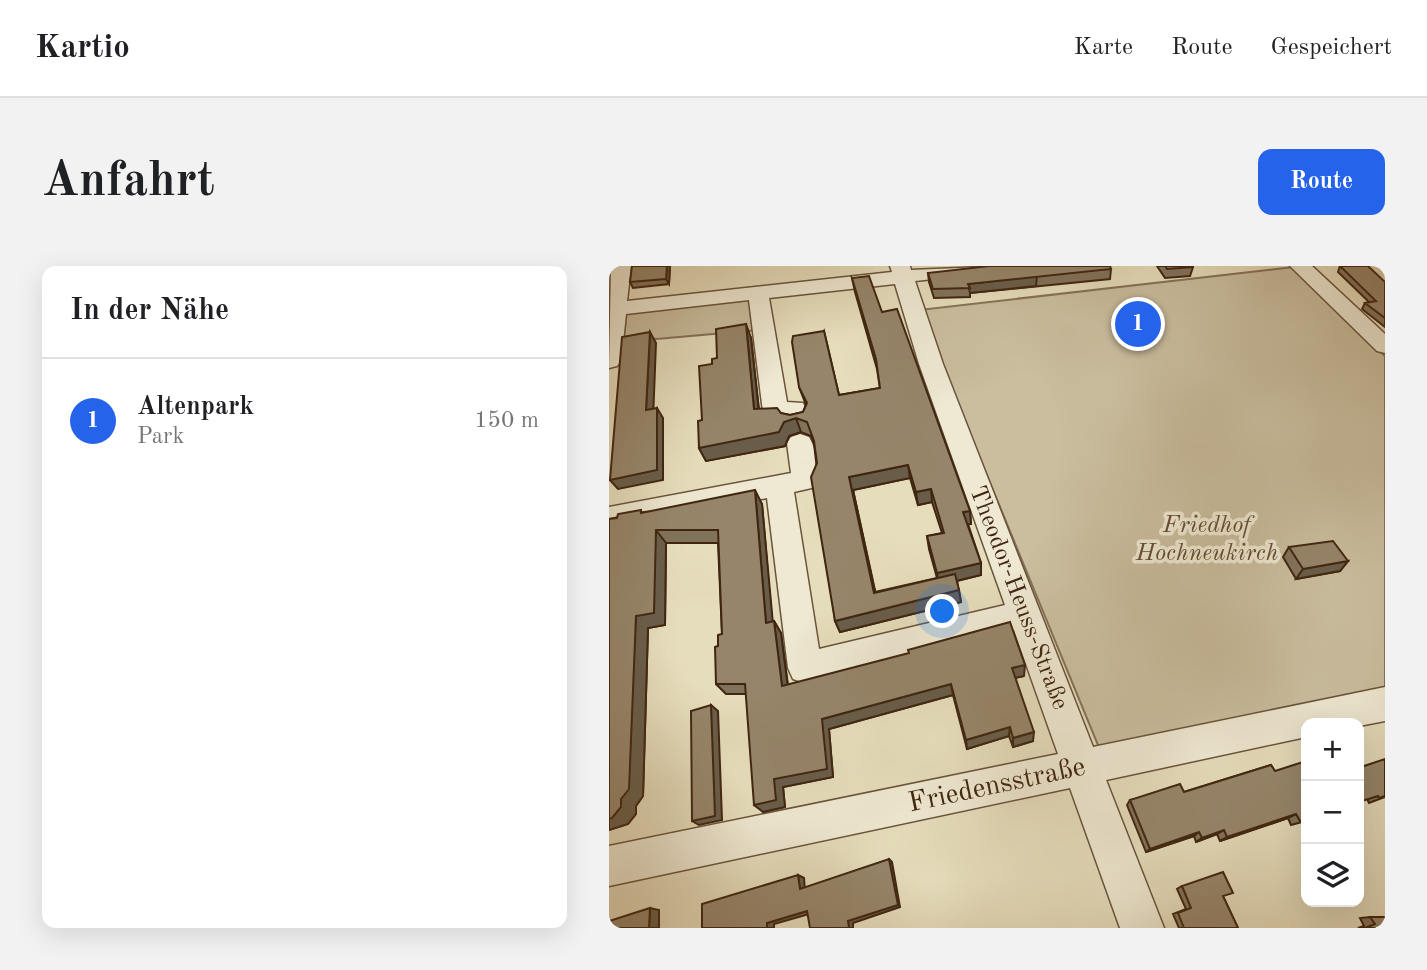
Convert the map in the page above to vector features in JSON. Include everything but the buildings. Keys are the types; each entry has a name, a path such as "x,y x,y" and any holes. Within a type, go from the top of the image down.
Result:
{"street":[{"path":"609,361 621,266"},
{"path":"615,309 758,293 901,271 997,266"},
{"path":"1305,266 1382,340"},
{"name":"Theodor-Heuss-Straße","path":"901,271 930,364 1142,928"},
{"path":"609,518 806,480 794,409 776,412 758,293"},
{"path":"779,485 805,668 1023,614"},
{"name":"Friedensstraße","path":"609,866 1385,704"}],"green space":[{"name":"Friedhof Hochneukirch","path":"1294,267 1385,356 1385,691 1100,750 919,310"},
{"path":"749,298 758,330 623,342 626,311"}],"place":[{"name":"Altenpark","path":"1138,324"}]}
